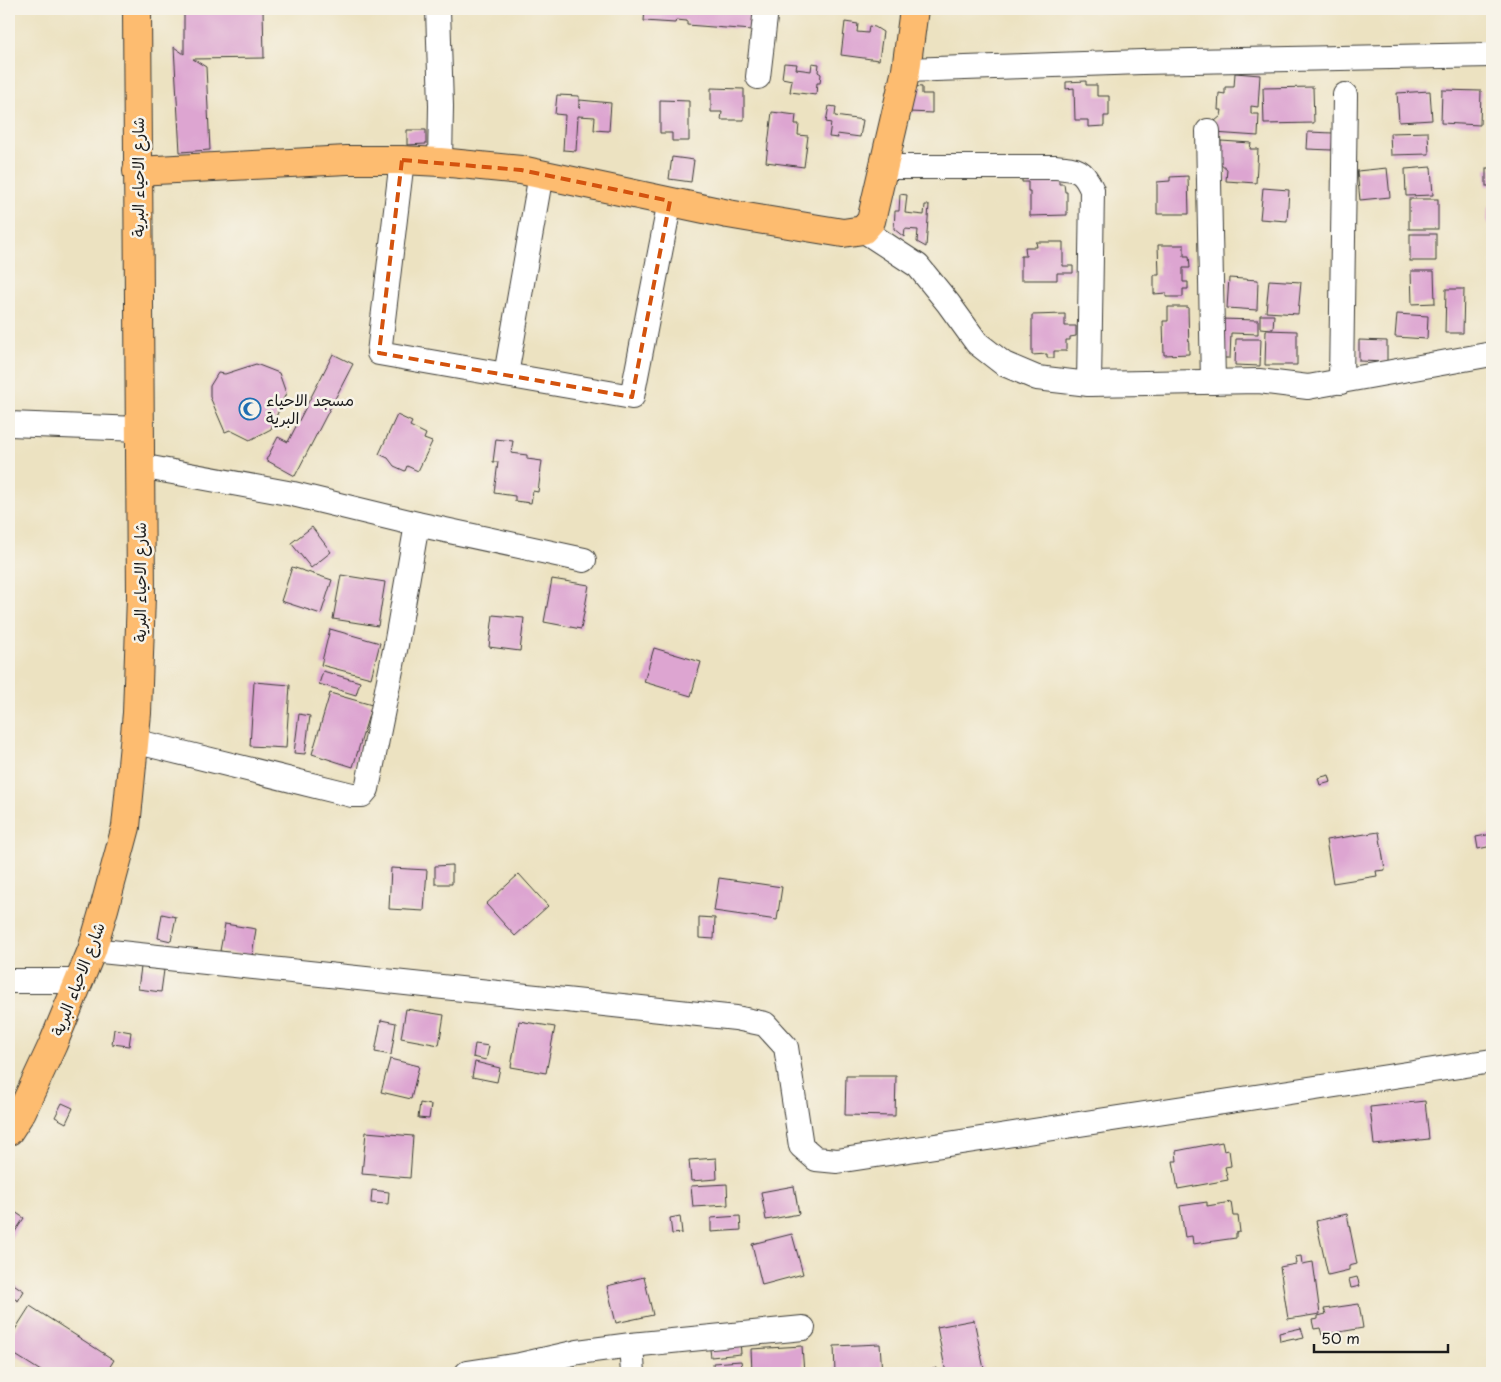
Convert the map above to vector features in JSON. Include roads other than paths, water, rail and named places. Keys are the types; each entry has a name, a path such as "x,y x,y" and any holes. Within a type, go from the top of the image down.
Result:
{"main road":[{"name":"شارع الاحياء البرية","path":"9,1131 22,1111 53,1044 92,950 126,827 137,704 141,596 137,9"},
{"path":"137,171 347,160 440,162 521,170 728,214 843,233 863,230 871,221 884,167 906,70 914,9"}],"street":[{"path":"438,9 441,106 440,162"},
{"path":"758,77 766,9"},
{"path":"906,70 1142,62 1492,55"},
{"path":"1341,382 1345,94"},
{"path":"1208,131 1213,382"},
{"path":"402,160 379,353 632,397 670,202"},
{"path":"884,167 1055,167 1075,169 1087,178 1092,190 1089,384"},
{"path":"506,375 541,174"},
{"path":"863,230 918,266 977,343 1004,364 1037,378 1089,384 1260,381 1308,387 1492,354"},
{"path":"9,424 140,429"},
{"path":"140,466 293,494 417,524 584,560"},
{"path":"134,741 352,795 362,795 367,788 396,645 417,524"},
{"path":"92,950 736,1018 766,1024 786,1047 801,1146 816,1159 837,1161 1492,1061"},
{"path":"9,981 79,981"},
{"path":"467,1373 496,1371 578,1352 803,1328"},
{"path":"631,1345 633,1373"}],"place":[{"name":"مسجد الاحياء البرية","path":"250,409"}]}
